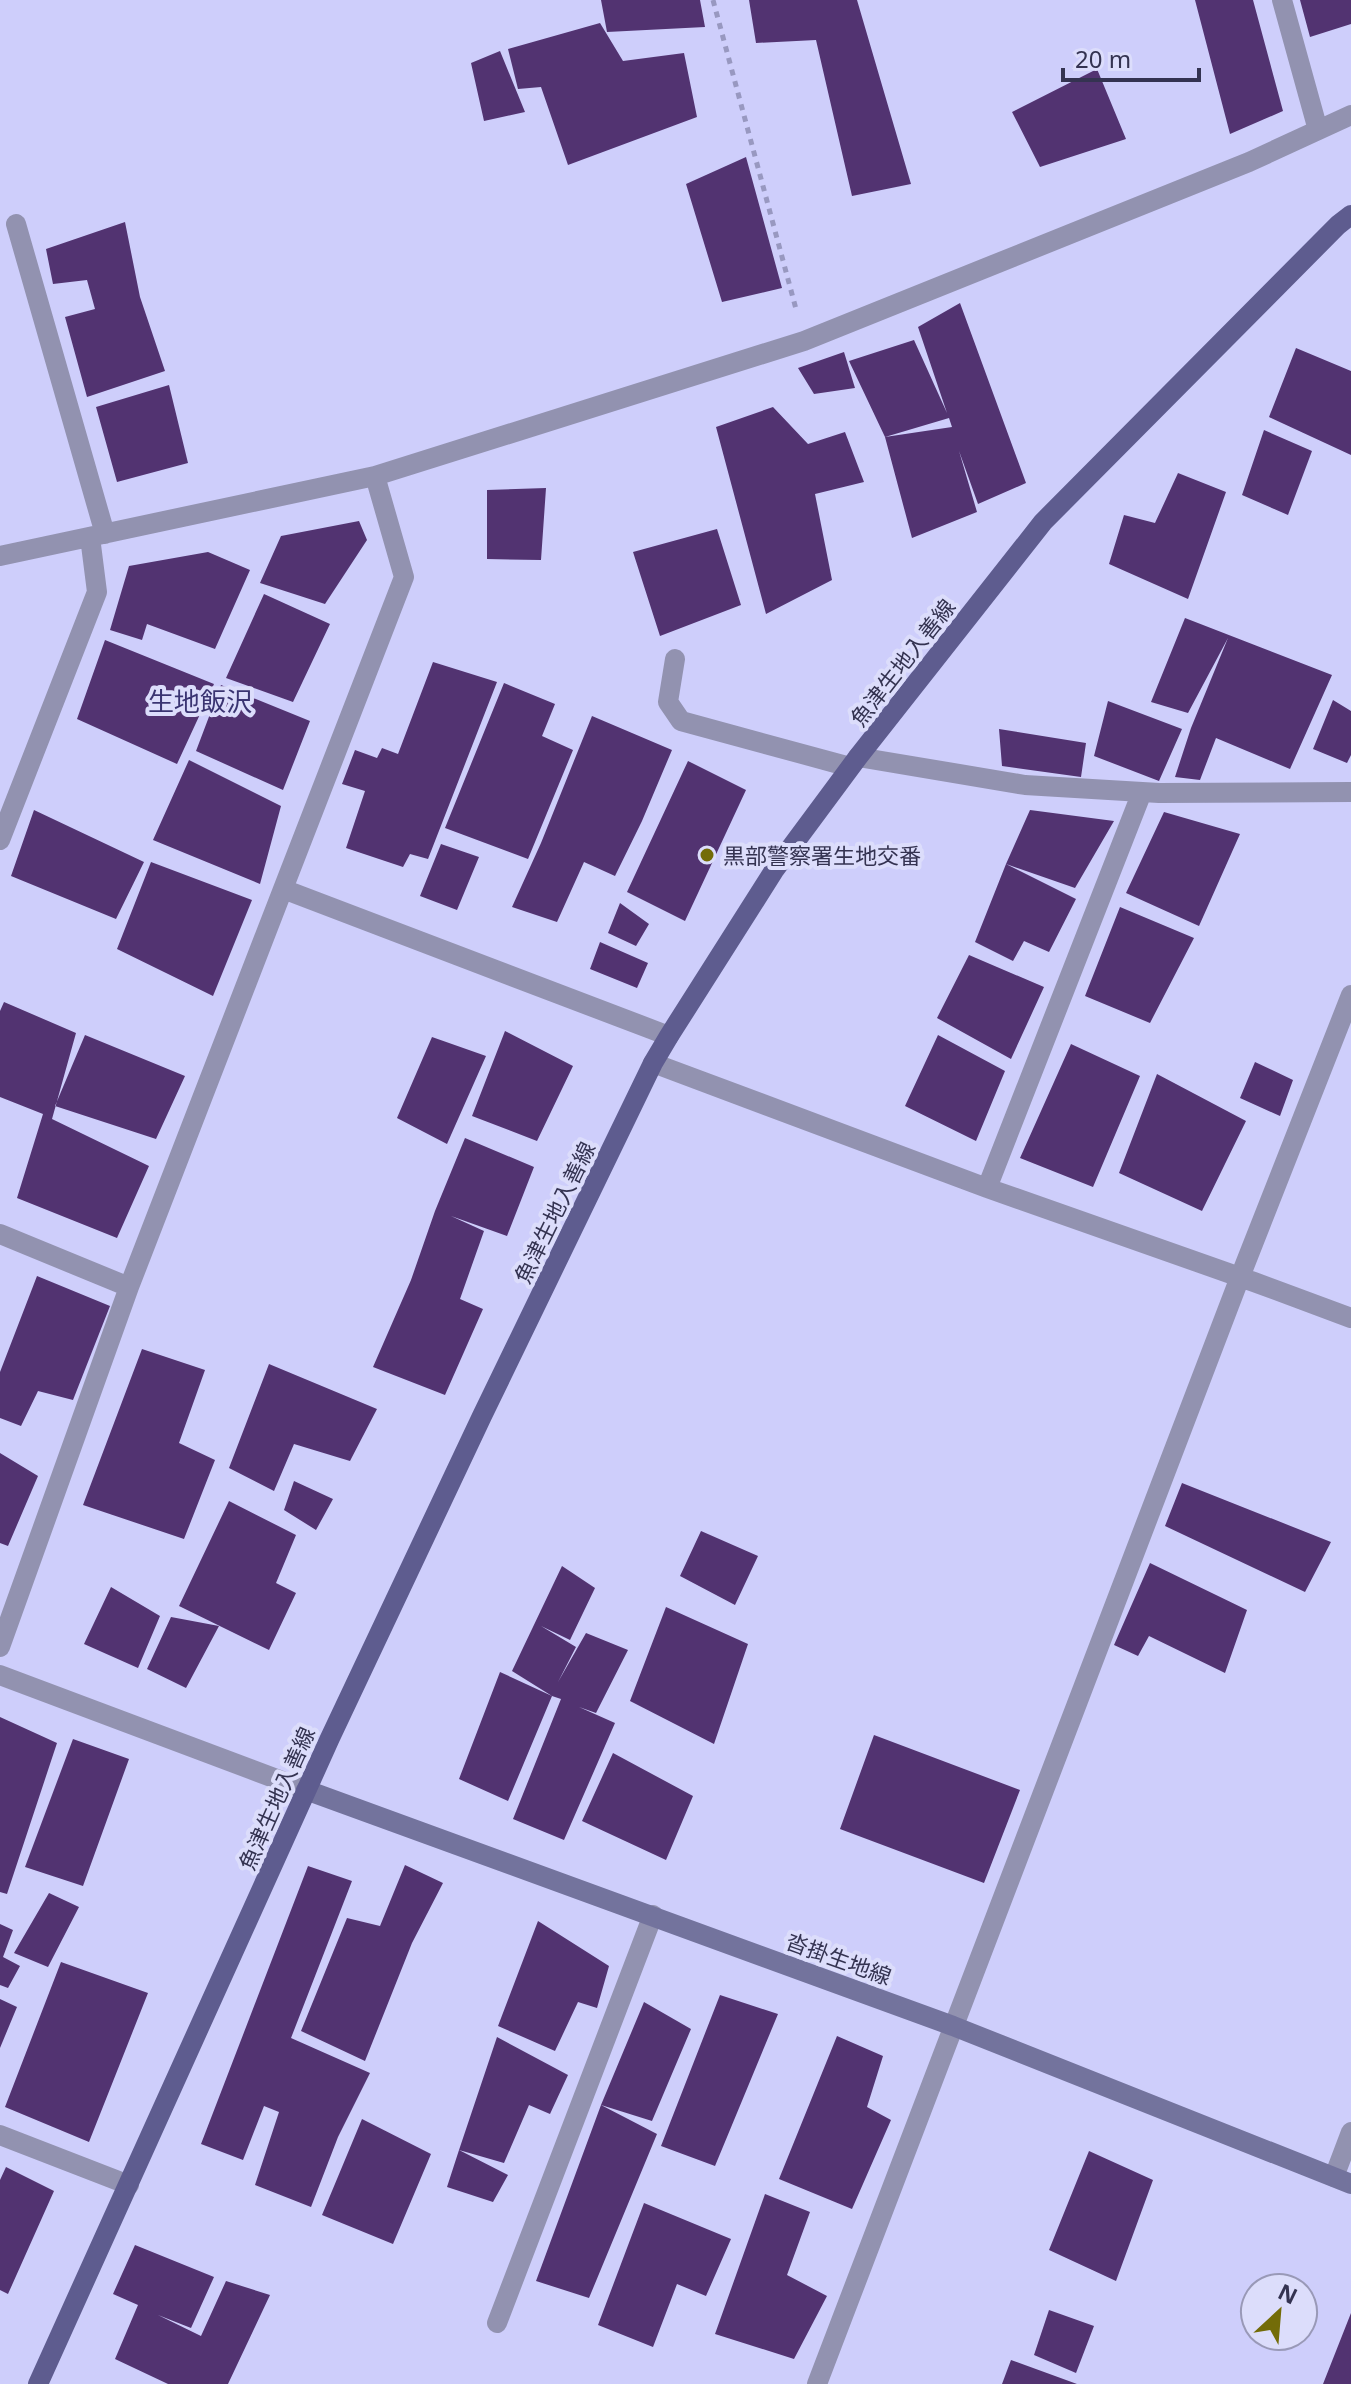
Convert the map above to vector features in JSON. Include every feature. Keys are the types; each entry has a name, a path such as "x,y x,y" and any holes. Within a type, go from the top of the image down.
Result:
{"main road":[{"name":"魚津生地入善線","path":"38,2384 306,1790 482,1416 653,1063 669,1036 775,869 854,762 1043,522 1347,223"},
{"name":"沓掛生地線","path":"306,1790 953,2026 1342,2181"}],"street":[{"path":"1282,0 1318,130"},
{"path":"0,556 375,476 804,341 1249,162 1351,115"},
{"path":"0,840 97,592 97,536 16,224"},
{"path":"0,1647 129,1287 404,577 375,476"},
{"path":"675,659 668,702 681,721 854,762 1025,785 1142,792 1351,792"},
{"path":"987,1188 1142,792"},
{"path":"283,889 669,1036"},
{"path":"817,2384 1240,1277 1351,995"},
{"path":"653,1063 987,1188 1351,1318"},
{"path":"0,1234 129,1287"},
{"path":"0,1675 306,1790"},
{"path":"497,2323 653,1915"},
{"path":"1342,2181 1351,2132"},
{"path":"0,2135 129,2185"}],"path":[{"path":"713,0 804,341"}],"building":[{"path":"601,0 700,0 705,27 607,32"},
{"path":"749,0 857,0 911,184 852,196 816,40 756,43"},
{"path":"1195,0 1253,0 1283,111 1230,134"},
{"path":"1300,0 1351,0 1351,24 1310,37"},
{"path":"600,23 623,61 684,53 697,117 568,165 541,87 518,89 508,49"},
{"path":"500,51 525,112 484,121 471,63"},
{"path":"1097,69 1126,139 1040,167 1012,112"},
{"path":"746,157 782,288 722,302 686,184"},
{"path":"125,222 140,297 165,371 87,397 65,317 95,309 87,280 53,284 46,249"},
{"path":"960,303 1026,483 978,504 959,451 977,512 912,538 885,437 849,361 914,340 947,413 918,327","holes":["949,418 952,427 885,437"]},
{"path":"1296,348 1351,371 1351,455 1269,417"},
{"path":"844,352 855,388 814,394 798,368"},
{"path":"169,385 188,463 117,482 96,407"},
{"path":"773,407 808,444 845,432 864,482 815,494 832,580 766,614 716,427"},
{"path":"1264,430 1312,451 1288,515 1242,495"},
{"path":"1178,473 1226,492 1188,599 1109,564 1124,515 1155,523"},
{"path":"546,488 541,560 487,559 487,490"},
{"path":"359,521 367,540 325,604 260,583 281,536"},
{"path":"717,529 741,605 660,636 633,552"},
{"path":"208,552 250,570 215,649 147,624 142,640 110,630 129,566"},
{"path":"264,594 330,624 293,702 226,678"},
{"path":"1185,618 1332,675 1290,769 1216,738 1200,780 1175,777 1191,728 1228,638 1188,713 1151,702"},
{"path":"105,640 214,684 177,764 77,719"},
{"path":"433,662 497,682 428,859 410,854 403,867 346,848 365,791 342,784 355,750 377,758 382,748 398,754"},
{"path":"504,683 555,704 542,736 573,750 528,859 445,828"},
{"path":"221,685 310,721 283,790 196,751"},
{"path":"1333,700 1351,711 1351,755 1347,763 1313,749"},
{"path":"1108,701 1182,729 1159,781 1094,756"},
{"path":"592,716 672,750 615,876 584,862 557,922 512,907"},
{"path":"999,729 1086,743 1081,777 1002,766"},
{"path":"189,760 281,806 260,884 153,840"},
{"path":"688,761 746,790 685,921 627,892"},
{"path":"34,810 144,862 116,919 11,876"},
{"path":"1030,810 1114,821 1075,888 1006,864"},
{"path":"1164,812 1240,834 1199,926 1126,893"},
{"path":"441,844 479,857 457,910 420,896"},
{"path":"151,862 252,900 213,996 117,949"},
{"path":"1006,864 1076,899 1049,952 1024,941 1013,961 975,942"},
{"path":"620,903 649,924 636,946 608,933"},
{"path":"1120,907 1194,938 1150,1023 1085,996"},
{"path":"600,942 648,963 637,988 590,969"},
{"path":"969,955 1044,987 1011,1059 937,1018"},
{"path":"4,1002 76,1033 52,1119 149,1166 117,1238 17,1198 43,1114 0,1097 0,1011"},
{"path":"505,1031 573,1066 537,1141 472,1116"},
{"path":"85,1035 185,1076 156,1139 55,1106"},
{"path":"938,1035 1005,1071 976,1141 905,1106"},
{"path":"432,1037 486,1056 447,1144 397,1118"},
{"path":"1071,1044 1140,1076 1093,1187 1020,1158"},
{"path":"1255,1062 1293,1080 1280,1116 1240,1098"},
{"path":"1157,1074 1246,1121 1202,1211 1119,1173"},
{"path":"465,1138 534,1167 507,1236 451,1216 484,1231 460,1299 483,1309 445,1395 373,1367 411,1280"},
{"path":"37,1276 110,1306 73,1400 38,1391 21,1426 0,1418 0,1372"},
{"path":"142,1349 205,1370 179,1443 215,1460 184,1539 83,1505"},
{"path":"269,1364 377,1409 350,1461 294,1444 274,1491 229,1468"},
{"path":"0,1453 38,1476 8,1546 0,1543"},
{"path":"294,1481 333,1499 316,1530 284,1510"},
{"path":"1182,1483 1331,1542 1305,1592 1165,1526"},
{"path":"229,1501 296,1535 276,1583 296,1593 269,1650 179,1606"},
{"path":"701,1531 758,1556 735,1605 680,1576"},
{"path":"1150,1563 1247,1610 1225,1673 1149,1636 1138,1656 1114,1645"},
{"path":"562,1566 595,1588 570,1640 541,1626 576,1647 558,1682 586,1633 628,1650 596,1713 579,1707 615,1723 564,1840 513,1819 561,1699 512,1671"},
{"path":"111,1587 160,1616 138,1668 84,1644"},
{"path":"666,1607 748,1644 714,1744 630,1701"},
{"path":"171,1617 219,1626 186,1688 147,1669"},
{"path":"500,1672 552,1696 508,1801 459,1779"},
{"path":"0,1717 57,1743 7,1894 0,1892"},
{"path":"874,1735 1020,1790 984,1883 840,1829"},
{"path":"73,1739 129,1759 83,1886 25,1867"},
{"path":"613,1753 693,1796 666,1860 582,1821"},
{"path":"405,1865 443,1883 412,1943 365,2061 301,2031 347,1918 380,1926"},
{"path":"308,1866 352,1881 291,2038 370,2073 338,2137 311,2207 255,2185 279,2112 264,2106 243,2160 201,2144"},
{"path":"49,1893 79,1907 48,1967 14,1953"},
{"path":"538,1921 609,1966 597,2008 578,2002 555,2051 498,2026"},
{"path":"0,1924 13,1930 3,1957 20,1966 8,1988 0,1985"},
{"path":"61,1962 148,1993 89,2142 5,2107"},
{"path":"720,1995 778,2014 715,2166 661,2146"},
{"path":"0,1999 17,2007 0,2048"},
{"path":"644,2002 691,2029 652,2121 601,2105"},
{"path":"837,2036 883,2056 867,2107 891,2120 852,2209 779,2179"},
{"path":"497,2037 568,2075 550,2114 529,2105 504,2163 459,2150"},
{"path":"601,2105 657,2134 589,2298 536,2281"},
{"path":"362,2119 431,2154 393,2244 322,2215"},
{"path":"459,2150 508,2175 493,2202 447,2187"},
{"path":"1089,2151 1153,2180 1116,2281 1049,2250"},
{"path":"6,2167 54,2191 8,2294 0,2290 0,2180"},
{"path":"765,2194 810,2212 787,2275 827,2296 794,2359 715,2334"},
{"path":"644,2203 731,2239 706,2296 677,2284 653,2347 598,2325"},
{"path":"135,2245 214,2277 191,2328 158,2315 201,2336 226,2281 270,2295 228,2384 168,2384 115,2359 138,2305 113,2294"},
{"path":"1049,2310 1094,2326 1076,2373 1034,2355"},
{"path":"1351,2313 1351,2384 1323,2384"},
{"path":"1011,2360 1077,2384 1002,2384"}],"place":[{"name":"黒部警察署生地交番","path":"707,855"}],"district":[{"name":"生地飯沢","path":"200,701"}]}
